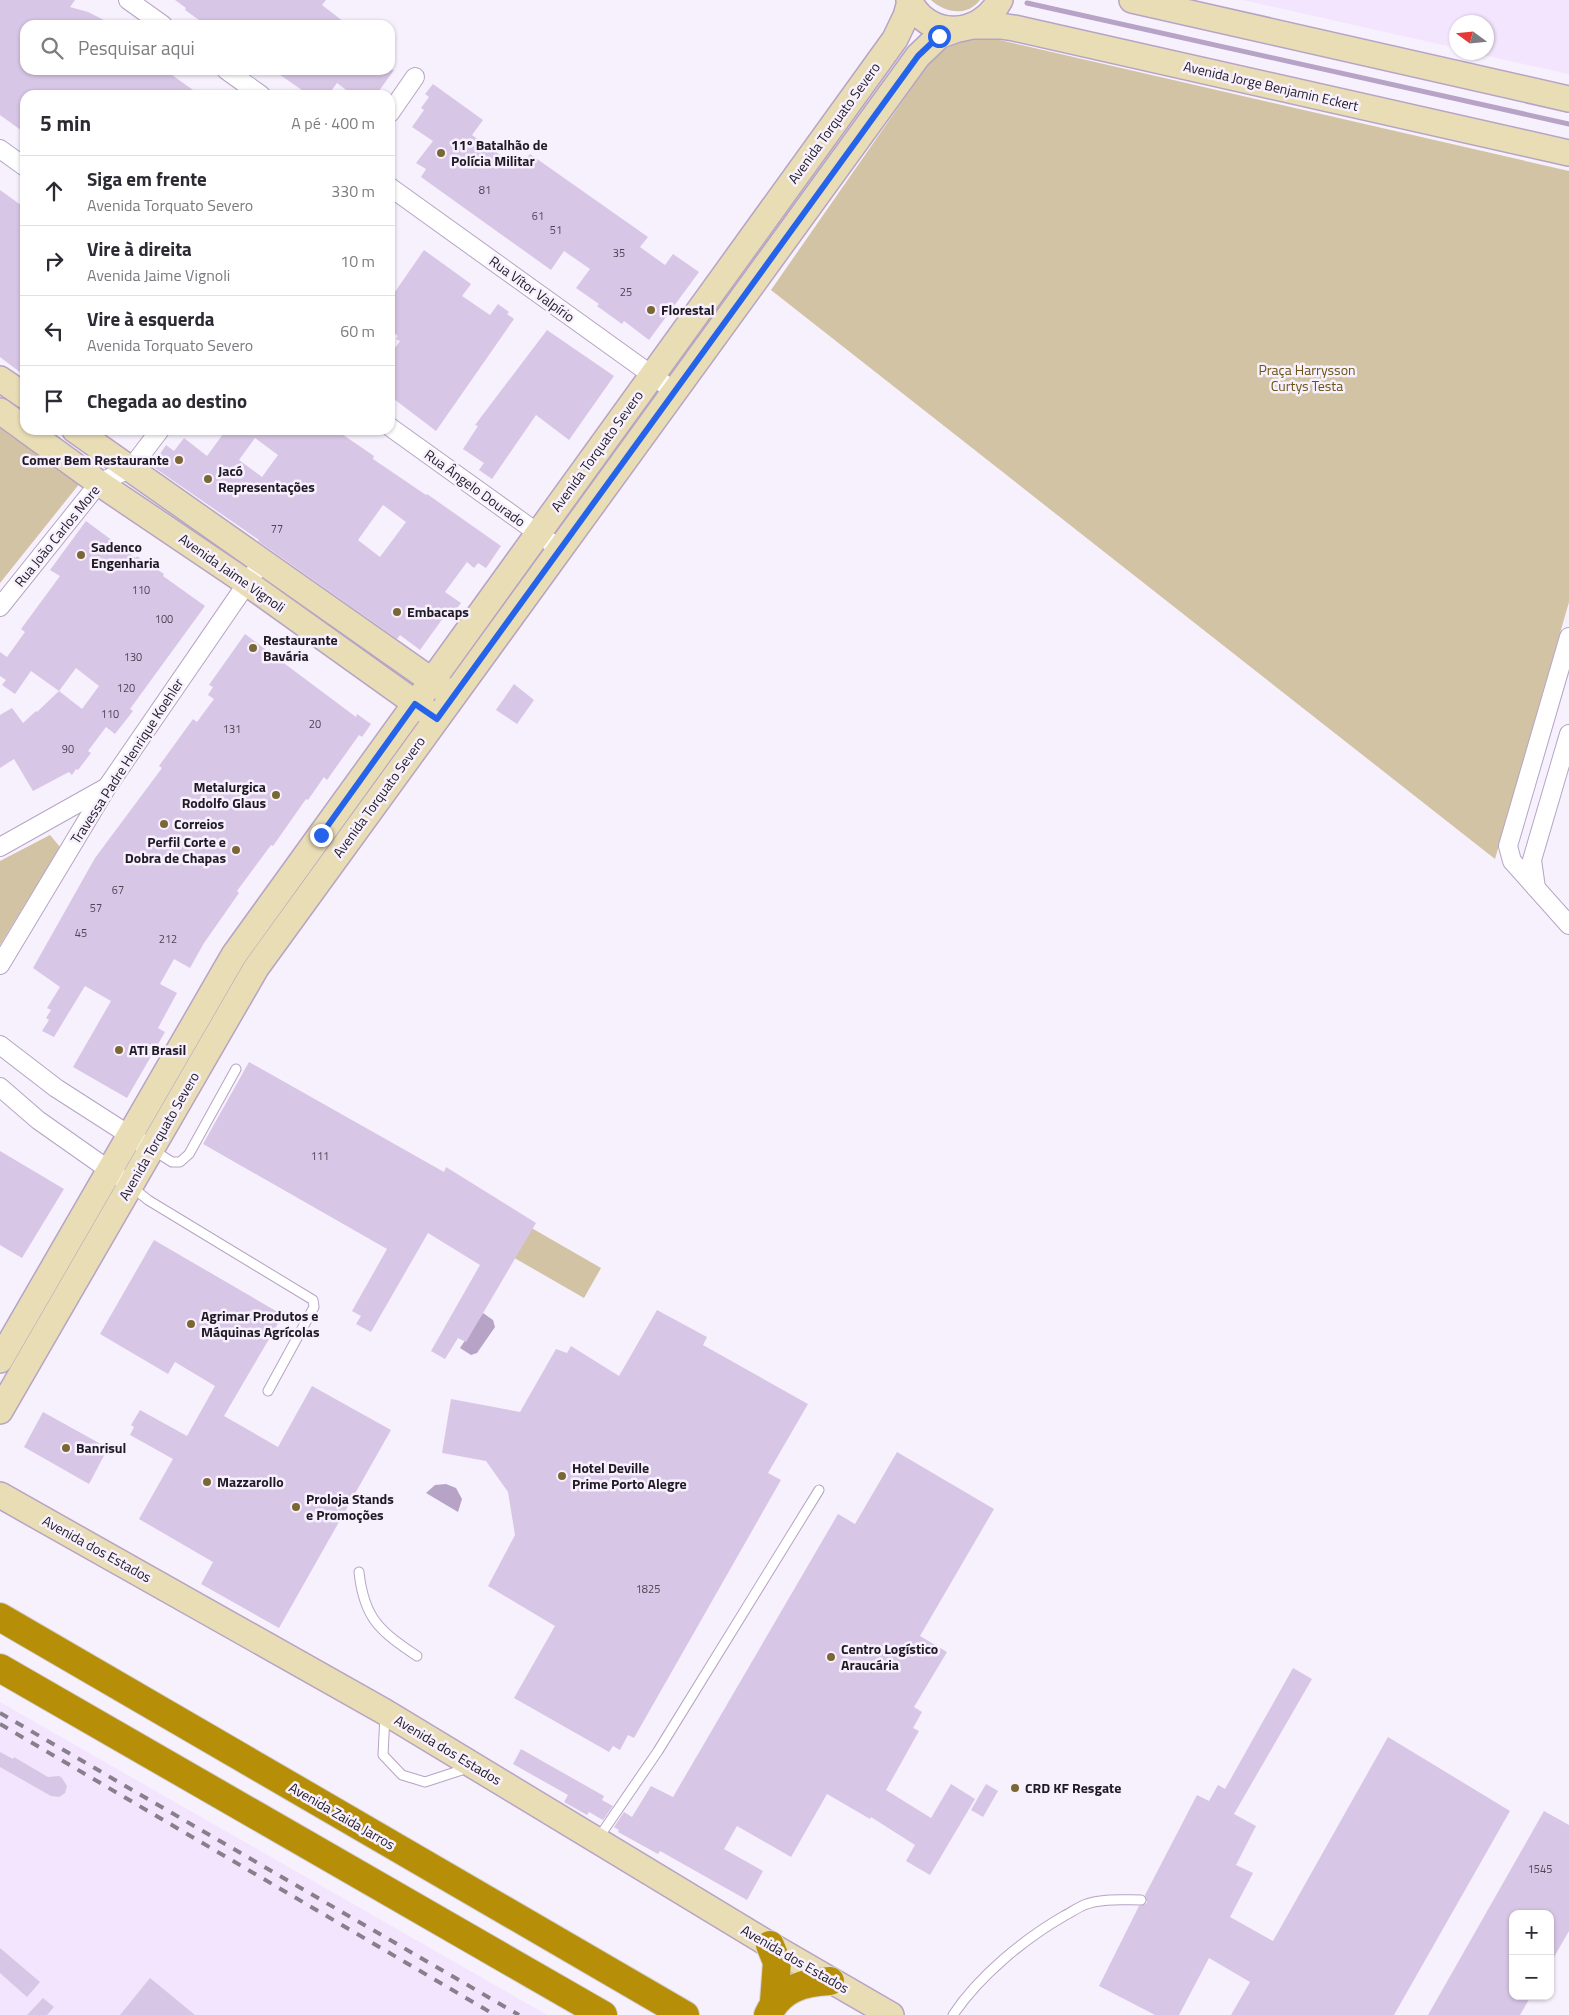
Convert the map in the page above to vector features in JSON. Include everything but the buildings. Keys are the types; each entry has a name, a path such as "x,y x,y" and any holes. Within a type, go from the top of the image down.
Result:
{"highway":[{"name":"Avenida Zaida Jarros","path":"0,1617 685,2015"},
{"path":"0,1668 604,2015"},
{"path":"770,1945 776,1962 771,2009"},
{"path":"771,2009 791,1990 810,1982 830,1981"}],"street":[{"path":"128,0 156,20"},
{"name":"Avenida Torquato Severo","path":"0,1411 256,968 918,56 939,36 985,19 995,9 1000,0"},
{"path":"1132,0 1569,99"},
{"path":"909,1 918,14 928,22 941,28 964,28"},
{"name":"Avenida Torquato Severo","path":"0,1360 234,955 895,39 906,16 909,1"},
{"name":"Avenida Jorge Benjamin Eckert","path":"964,28 1000,26 1014,28 1569,153"},
{"path":"233,75 254,90"},
{"path":"395,106 416,77"},
{"path":"0,149 20,163"},
{"name":"Rua Vítor Valpírio","path":"395,191 674,391"},
{"path":"0,379 20,393"},
{"name":"Avenida Jaime Vignoli","path":"0,411 20,426"},
{"name":"Rua Ângelo Dourado","path":"395,431 560,549"},
{"name":"Avenida Jaime Vignoli","path":"33,435 99,483 247,583 437,719"},
{"name":"Avenida Jaime Vignoli","path":"82,435 453,696"},
{"name":"Rua João Carlos More","path":"0,607 99,483 131,468 156,435"},
{"name":"Travessa Padre Henrique Koehler","path":"0,965 107,787 262,562"},
{"path":"1568,642 1508,846 1512,861 1569,925"},
{"path":"1536,889 1532,860 1569,734"},
{"path":"0,847 107,787"},
{"path":"321,835 341,851"},
{"path":"0,1045 56,1088 151,1149"},
{"path":"0,1087 38,1120 110,1169 130,1186"},
{"path":"29,1310 50,1325"},
{"name":"Avenida dos Estados","path":"0,1495 385,1712 830,1981 891,2015"}],"lane":[{"path":"151,1149 172,1162 180,1162 189,1154 236,1069"},
{"path":"130,1186 148,1200 313,1300 314,1307 268,1391"},
{"path":"596,1840 658,1752 819,1490"},
{"path":"359,1572 366,1606 375,1622 388,1636 417,1656"},
{"path":"385,1712 383,1755 402,1775 425,1782 474,1766"},
{"path":"953,2015 961,2003 1000,1963 1044,1928 1084,1905 1102,1901 1141,1900"}],"shaded area":[{"path":"1243,0 1569,0 1569,74 1494,57 1494,15 1449,15 1449,46"},
{"path":"483,1313 493,1320 495,1327 477,1353 471,1355 460,1348"},
{"path":"446,1484 456,1488 462,1499 458,1512 426,1493 435,1485"},
{"path":"0,1702 547,2015 0,2015"}],"green space":[{"path":"931,0 980,0 969,9 956,11 943,8"},
{"name":"Praça Harrysson Curtys Testa","path":"991,38 1569,171 1569,602 1495,859 771,290 936,53 964,40"},
{"path":"0,426 80,483 0,583"},
{"path":"50,835 60,847 0,945 0,861"},
{"path":"528,1226 601,1268 584,1298 511,1256"}],"waterway":[{"path":"1027,3 1569,124"}],"railway":[{"path":"0,1713 519,2015"},
{"path":"0,1724 495,2015"}],"place":[{"name":"11º Batalhão de Polícia Militar","path":"441,153"},
{"name":"Florestal","path":"651,310"},
{"name":"Comer Bem Restaurante","path":"179,460"},
{"name":"Jacó Representações","path":"208,479"},
{"name":"Sadenco Engenharia","path":"81,555"},
{"name":"Embacaps","path":"397,612"},
{"name":"Restaurante Bavária","path":"253,648"},
{"name":"Metalurgica Rodolfo Glaus","path":"276,795"},
{"name":"Correios","path":"164,824"},
{"name":"Perfil Corte e Dobra de Chapas","path":"236,850"},
{"name":"ATI Brasil","path":"119,1050"},
{"name":"Agrimar Produtos e Máquinas Agrícolas","path":"191,1324"},
{"name":"Banrisul","path":"66,1448"},
{"name":"Hotel Deville Prime Porto Alegre","path":"562,1476"},
{"name":"Mazzarollo","path":"207,1482"},
{"name":"Proloja Stands e Promoções","path":"296,1507"},
{"name":"Centro Logístico Araucária","path":"831,1657"},
{"name":"CRD KF Resgate","path":"1015,1788"}],"route":[{"path":"321,835 415,704 437,719 918,56 939,36"}]}
